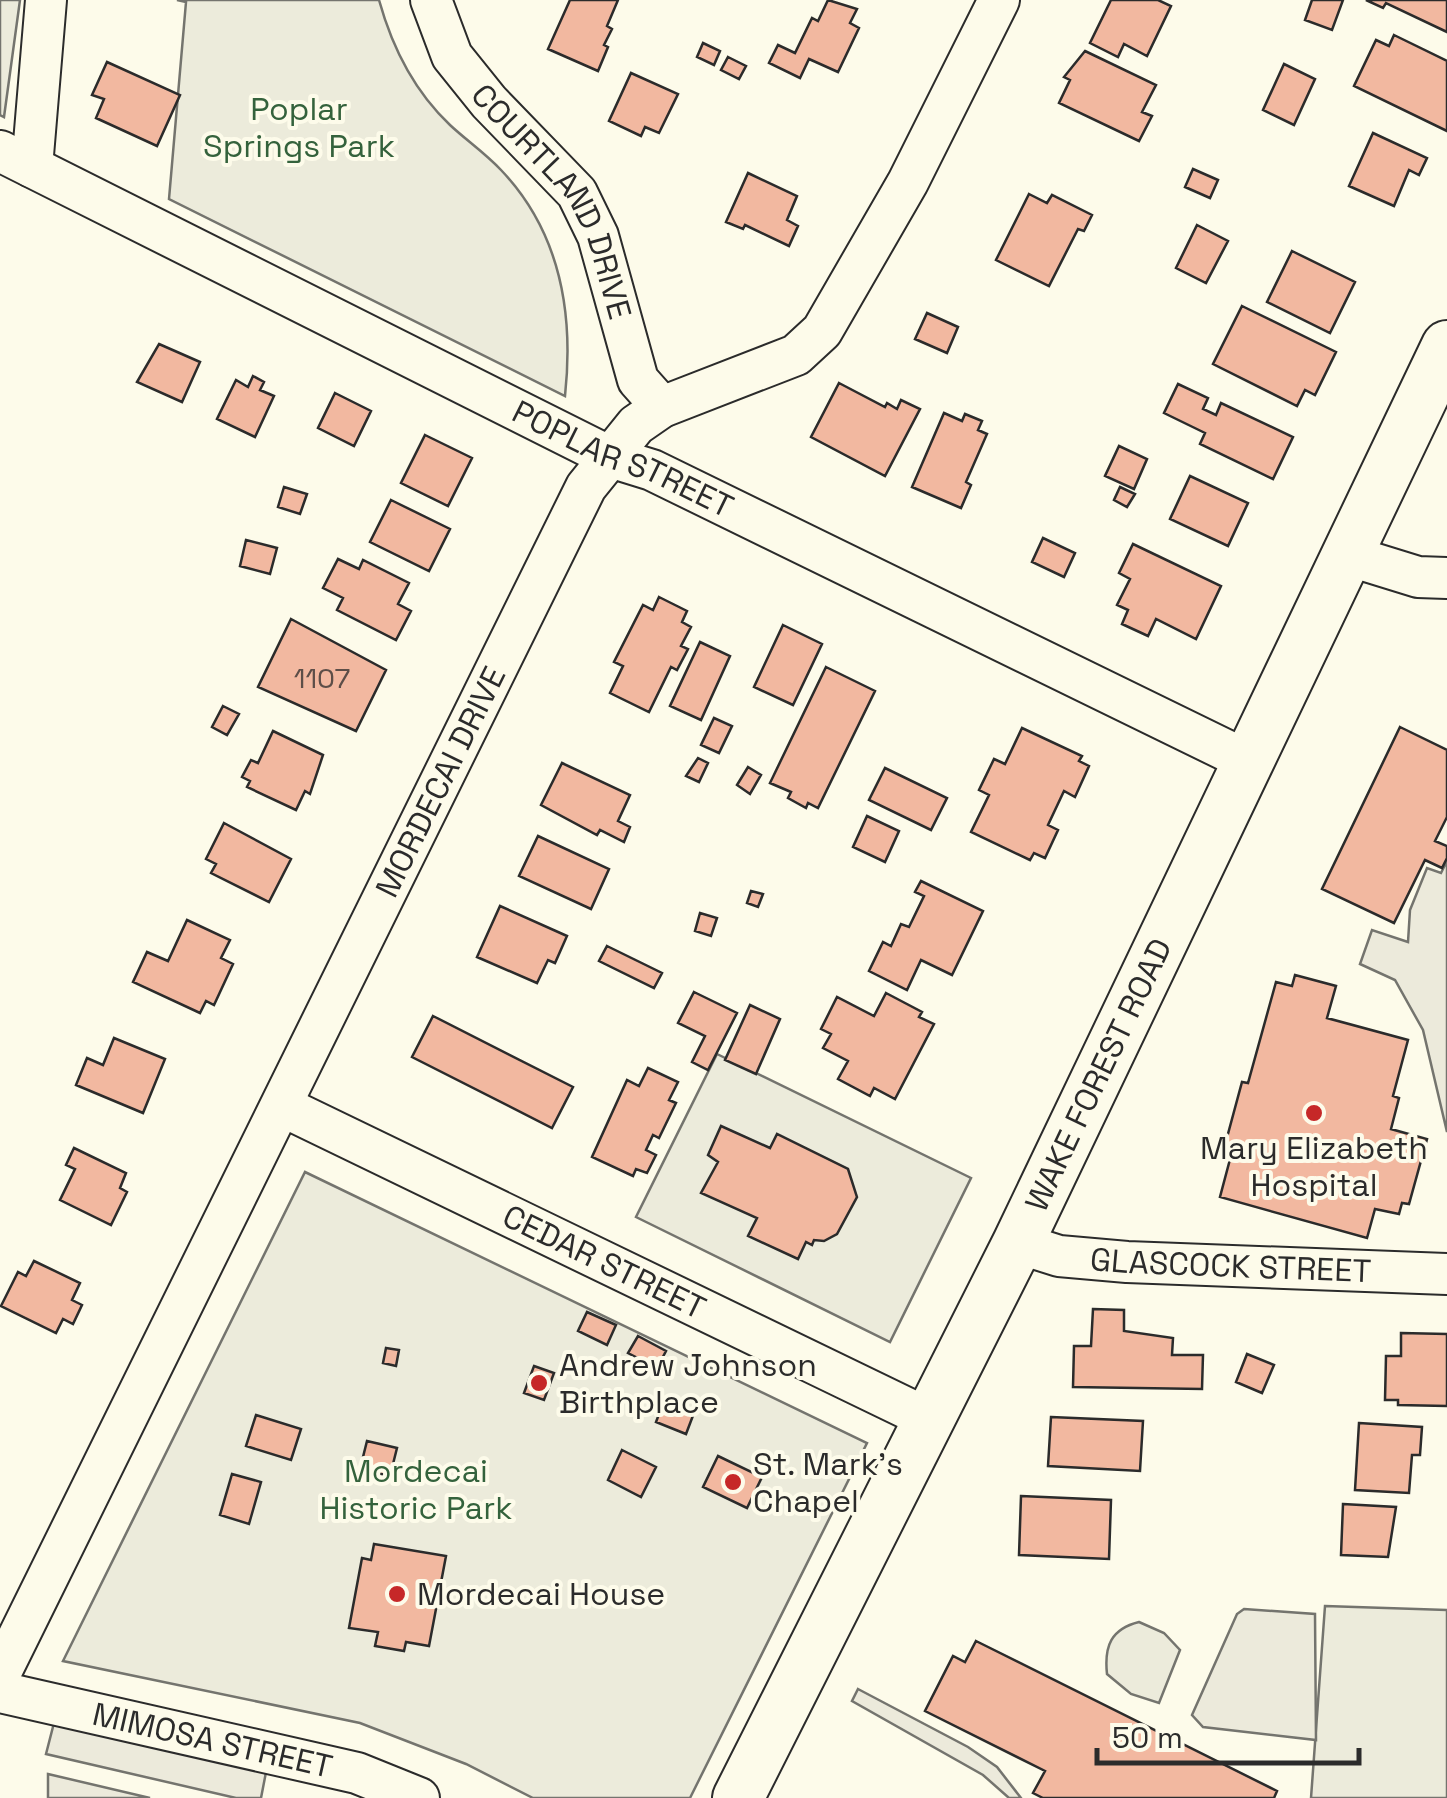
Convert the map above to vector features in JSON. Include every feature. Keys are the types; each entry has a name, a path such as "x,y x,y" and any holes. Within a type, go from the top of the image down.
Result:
{"main road":[{"name":"WAKE FOREST ROAD","path":"738,1798 1018,1243 1350,556 1447,346"}],"street":[{"path":"16,159 46,0"},
{"name":"COURTLAND DRIVE","path":"430,0 452,56 488,102 576,194 598,236 638,380 662,407"},
{"name":"MORDECAI DRIVE","path":"0,1674 586,488 636,425 662,407 796,355 822,332 908,182 999,0"},
{"name":"POPLAR STREET","path":"16,159 610,457 652,470 1250,762"},
{"path":"1350,556 1418,578 1447,578"},
{"name":"CEDAR STREET","path":"282,1106 927,1418"},
{"name":"GLASCOCK STREET","path":"1018,1243 1059,1256 1127,1262 1447,1274"},
{"name":"MIMOSA STREET","path":"0,1692 357,1773 419,1798"}],"green space":[{"path":"0,0 20,0 4,117 0,115"},
{"name":"Poplar Springs Park","path":"177,0 379,0 415,83 437,112 501,170 538,220 550,247 565,305 565,396 169,199 186,2"},
{"path":"717,1054 971,1178 890,1342 636,1217"},
{"name":"Mordecai Historic Park","path":"305,1172 867,1443 690,1798 533,1798 466,1764 360,1723 63,1661"},
{"path":"1325,1606 1447,1610 1447,1798 1311,1798"},
{"path":"1139,1622 1164,1633 1180,1650 1159,1703 1131,1694 1107,1674 1111,1640 1122,1629"}],"shaded area":[{"path":"1447,861 1447,1132 1423,1030 1395,980 1360,964 1372,930 1408,942 1410,910 1427,868 1441,873"},
{"path":"1244,1609 1315,1614 1316,1740 1203,1727 1192,1715 1237,1614"},
{"path":"858,1689 968,1747 997,1767 1021,1798 1009,1798 983,1775 852,1701"},
{"path":"55,1719 267,1767 261,1798 236,1798 46,1754"},
{"path":"48,1774 150,1798 48,1798"}],"building":[{"path":"570,0 618,0 607,26 612,29 598,71 548,49"},
{"path":"828,0 857,9 850,23 859,28 838,72 809,59 800,78 769,63 778,45 795,53 812,18 818,21"},
{"path":"1111,0 1158,0 1171,6 1147,56 1124,44 1118,57 1090,43"},
{"path":"1312,0 1343,0 1332,30 1305,20"},
{"path":"1366,0 1447,0 1447,32 1386,3 1383,8"},
{"path":"1394,35 1447,61 1447,131 1354,86 1376,40 1389,46"},
{"path":"703,43 720,51 714,65 697,57"},
{"path":"1085,51 1156,85 1142,112 1152,116 1139,141 1059,103 1070,80 1064,77"},
{"path":"728,57 746,66 739,79 721,70"},
{"path":"107,62 180,95 157,146 96,118 104,99 92,95"},
{"path":"1284,64 1315,79 1294,125 1263,110"},
{"path":"631,73 678,94 659,133 645,127 641,136 609,121"},
{"path":"1373,133 1427,158 1419,175 1409,170 1394,206 1349,186"},
{"path":"1193,169 1218,180 1210,198 1185,187"},
{"path":"748,173 797,196 787,220 798,226 789,246 745,225 743,229 726,222"},
{"path":"1029,194 1047,203 1052,195 1092,215 1084,231 1078,229 1049,286 996,260"},
{"path":"1197,225 1228,241 1206,283 1176,268"},
{"path":"1292,251 1355,282 1330,333 1267,302"},
{"path":"1242,306 1336,352 1315,395 1305,390 1297,406 1213,364"},
{"path":"927,313 958,327 947,353 915,339"},
{"path":"159,344 200,362 182,402 137,382"},
{"path":"253,376 264,382 260,390 274,396 255,437 217,419 236,380 248,387"},
{"path":"839,383 885,407 887,403 897,409 901,400 920,409 885,476 811,437"},
{"path":"1178,384 1208,398 1203,409 1216,415 1221,403 1293,437 1273,479 1200,444 1205,433 1164,413"},
{"path":"335,393 371,411 354,446 318,428"},
{"path":"944,413 962,421 965,414 982,421 978,430 987,434 966,482 971,485 961,508 912,487"},
{"path":"425,435 472,458 448,506 401,483"},
{"path":"1119,446 1147,459 1134,489 1105,476"},
{"path":"1190,476 1248,503 1228,546 1170,519"},
{"path":"284,487 307,494 300,514 278,507"},
{"path":"1120,487 1135,494 1127,507 1114,500"},
{"path":"391,500 450,529 429,571 370,542"},
{"path":"1043,538 1075,553 1064,577 1032,562"},
{"path":"246,540 277,548 270,574 240,566"},
{"path":"1133,544 1221,586 1196,639 1156,619 1148,636 1122,624 1128,610 1117,605 1130,579 1119,573"},
{"path":"338,559 359,569 363,560 409,583 398,604 411,611 396,640 337,610 343,598 323,588"},
{"path":"659,597 687,611 682,622 691,627 681,646 688,649 677,670 671,667 649,712 610,693 623,666 614,662 643,605 653,610"},
{"path":"291,619 386,670 356,731 258,687"},
{"path":"783,625 822,644 793,705 754,687"},
{"path":"700,642 730,656 701,720 670,706"},
{"path":"826,667 875,691 818,808 808,803 806,808 788,798 791,792 770,783"},
{"path":"223,706 239,714 227,735 212,727"},
{"path":"714,718 732,726 719,753 701,745"},
{"path":"1400,727 1447,750 1447,817 1435,841 1447,846 1447,858 1442,868 1425,860 1394,923 1322,889"},
{"path":"1022,728 1082,756 1079,761 1089,766 1075,797 1064,791 1048,825 1058,830 1045,858 1034,853 1030,860 971,832 989,795 979,790 994,759 1005,764"},
{"path":"273,731 323,755 310,794 305,791 296,810 247,787 250,781 242,777 251,760 258,763"},
{"path":"698,758 708,763 699,782 686,776"},
{"path":"562,763 630,795 618,821 630,827 624,842 600,830 597,835 541,805"},
{"path":"748,767 761,775 750,794 737,785"},
{"path":"885,768 947,798 931,830 869,800"},
{"path":"867,816 899,831 885,862 853,847"},
{"path":"224,823 291,859 269,902 211,873 216,864 206,859"},
{"path":"538,836 609,869 591,909 519,876"},
{"path":"921,881 983,911 952,975 921,960 907,990 869,971 883,942 891,946 901,924 909,927 924,896 915,892"},
{"path":"751,891 763,894 758,907 747,903"},
{"path":"500,906 567,936 555,963 548,960 537,983 477,957"},
{"path":"700,913 717,918 711,936 695,931"},
{"path":"187,920 230,940 221,958 233,964 214,1005 206,1001 200,1013 133,982 147,952 168,961"},
{"path":"607,946 662,973 654,988 599,961"},
{"name":"Mary Elizabeth Hospital","path":"1295,975 1336,986 1327,1018 1408,1040 1393,1096 1399,1098 1391,1129 1427,1139 1409,1204 1402,1203 1399,1214 1375,1209 1367,1238 1220,1197 1233,1148 1225,1145 1242,1082 1248,1083 1276,982 1292,986"},
{"path":"694,992 737,1013 708,1070 692,1062 705,1036 678,1023"},
{"path":"886,993 922,1012 919,1017 934,1024 895,1099 874,1088 870,1096 838,1079 848,1061 823,1048 831,1034 821,1029 837,997 874,1016"},
{"path":"750,1005 780,1019 756,1074 725,1060"},
{"path":"433,1016 573,1087 552,1128 412,1057"},
{"path":"114,1038 165,1059 143,1113 76,1085 87,1058 103,1065"},
{"path":"648,1068 678,1082 669,1100 676,1103 659,1138 653,1135 646,1150 656,1155 647,1173 636,1169 633,1176 592,1157 627,1080 639,1086"},
{"path":"721,1126 770,1148 777,1134 848,1169 857,1197 837,1234 824,1241 814,1240 812,1245 806,1242 798,1259 748,1236 757,1218 701,1193 718,1162 708,1155"},
{"path":"74,1148 126,1173 120,1188 127,1192 111,1225 60,1200 75,1169 66,1165"},
{"path":"34,1261 80,1283 72,1300 82,1305 73,1324 63,1319 56,1333 1,1306 18,1272 26,1276"},
{"path":"1093,1309 1124,1310 1124,1331 1173,1338 1172,1355 1203,1355 1202,1389 1073,1387 1074,1346 1091,1346"},
{"path":"587,1312 616,1325 607,1345 578,1331"},
{"path":"1401,1333 1447,1334 1447,1406 1398,1405 1398,1400 1385,1400 1386,1356 1401,1356"},
{"path":"638,1336 666,1351 657,1368 628,1353"},
{"path":"386,1348 399,1350 396,1366 383,1363"},
{"path":"1247,1354 1274,1365 1262,1393 1236,1382"},
{"name":"Andrew Johnson Birthplace","path":"534,1366 554,1373 544,1400 524,1393"},
{"path":"664,1401 694,1413 686,1434 656,1422"},
{"path":"256,1415 301,1429 291,1460 246,1446"},
{"path":"1051,1417 1143,1421 1140,1471 1048,1466"},
{"path":"1359,1423 1422,1427 1420,1455 1412,1455 1409,1493 1355,1490"},
{"path":"367,1441 397,1448 390,1476 360,1469"},
{"path":"622,1450 656,1467 641,1497 608,1480"},
{"name":"St. Mark's Chapel","path":"718,1456 762,1477 747,1508 703,1487"},
{"path":"232,1474 261,1482 249,1524 220,1515"},
{"path":"1021,1496 1111,1500 1109,1559 1019,1555"},
{"path":"1343,1504 1396,1507 1388,1557 1341,1555"},
{"name":"Mordecai House","path":"374,1544 446,1556 429,1646 406,1642 404,1651 375,1646 378,1632 349,1628 362,1558 371,1560"},
{"path":"976,1641 1277,1791 1274,1798 1043,1798 1033,1793 1045,1771 925,1711 953,1656 965,1662"}],"place":[{"name":"Mary Elizabeth Hospital","path":"1314,1113"},
{"name":"Andrew Johnson Birthplace","path":"539,1383"},
{"name":"St. Mark's Chapel","path":"733,1482"},
{"name":"Mordecai House","path":"397,1594"}]}
